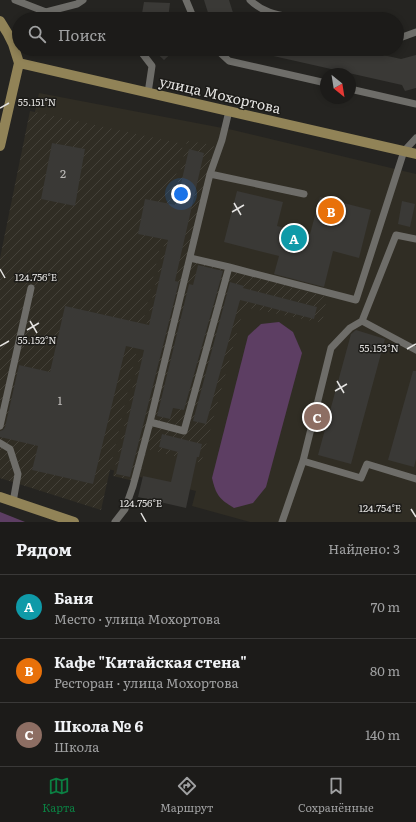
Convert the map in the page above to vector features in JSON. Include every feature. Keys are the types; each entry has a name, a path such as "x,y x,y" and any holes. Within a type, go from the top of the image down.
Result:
{"street":[{"path":"0,23 12,42"},
{"path":"0,146 18,63 16,56"},
{"name":"улица Мохортова","path":"18,63 416,154"},
{"path":"0,497 74,522"}],"lane":[{"path":"15,0 46,12 79,1"},
{"path":"186,0 191,12"},
{"path":"250,0 257,7 267,12"},
{"path":"404,36 416,32"},
{"path":"144,56 152,66 148,93"},
{"path":"224,56 229,61 320,82"},
{"path":"356,90 416,104"},
{"path":"115,522 125,509 133,486 210,174 222,140 229,112"},
{"path":"190,258 356,300 404,152 416,138"},
{"path":"210,174 304,194"},
{"path":"282,522 303,460 331,348 350,328 362,320 396,235 416,239"},
{"path":"150,422 184,432 229,267"},
{"path":"0,426 31,288"},
{"path":"362,320 416,350"},
{"path":"0,444 10,449 18,474 13,502"},
{"path":"303,460 361,478 367,464 416,479"}],"shaded area":[{"path":"39,93 233,130 416,174 416,522 250,522 192,506 196,491 0,442 0,267"},
{"path":"30,111 183,144 101,510 0,478 0,258"},
{"path":"187,141 214,145 187,258 327,297 322,323 244,307 201,463 147,449 138,482 113,476"}],"green space":[{"path":"279,322 293,332 302,353 266,487 253,503 234,508 219,496 212,478 248,336 261,324"},
{"path":"0,512 25,522 0,522"}],"building":[{"path":"204,0 229,0 233,12 208,12"},
{"path":"144,2 170,3 169,12 142,12"},
{"path":"416,55 416,88 405,91 402,85 356,75 356,68 327,68 273,56 388,56 401,59"},
{"path":"160,56 168,56 164,60"},
{"path":"52,143 85,149 75,206 41,199"},
{"path":"189,149 204,153 175,281 179,282 130,477 116,474 144,350 126,346 93,484 32,470 38,446 0,437 0,431 5,427 19,365 50,372 65,306 149,325 168,240 138,234 145,199 176,205"},
{"path":"237,191 283,202 277,226 310,234 320,197 371,210 359,258 333,251 324,287 274,274 279,256 224,242"},
{"path":"402,201 415,204 410,227 398,224"},
{"path":"198,265 223,271 184,410 173,408 170,419 157,416 189,284 193,285"},
{"path":"230,282 244,286 243,288 317,307 314,319 240,300 206,424 193,421"},
{"path":"356,330 385,339 351,464 318,455 351,334"},
{"path":"413,371 416,371 416,459 414,467 388,460"},
{"path":"162,434 202,444 199,457 197,457 186,508 138,497 143,476 171,482 178,452 159,447"}],"place":[{"name":"Кафе \"Китайская стена\"","path":"331,211"},
{"name":"Баня","path":"294,238"},
{"name":"Школа № 6","path":"317,417"}]}
